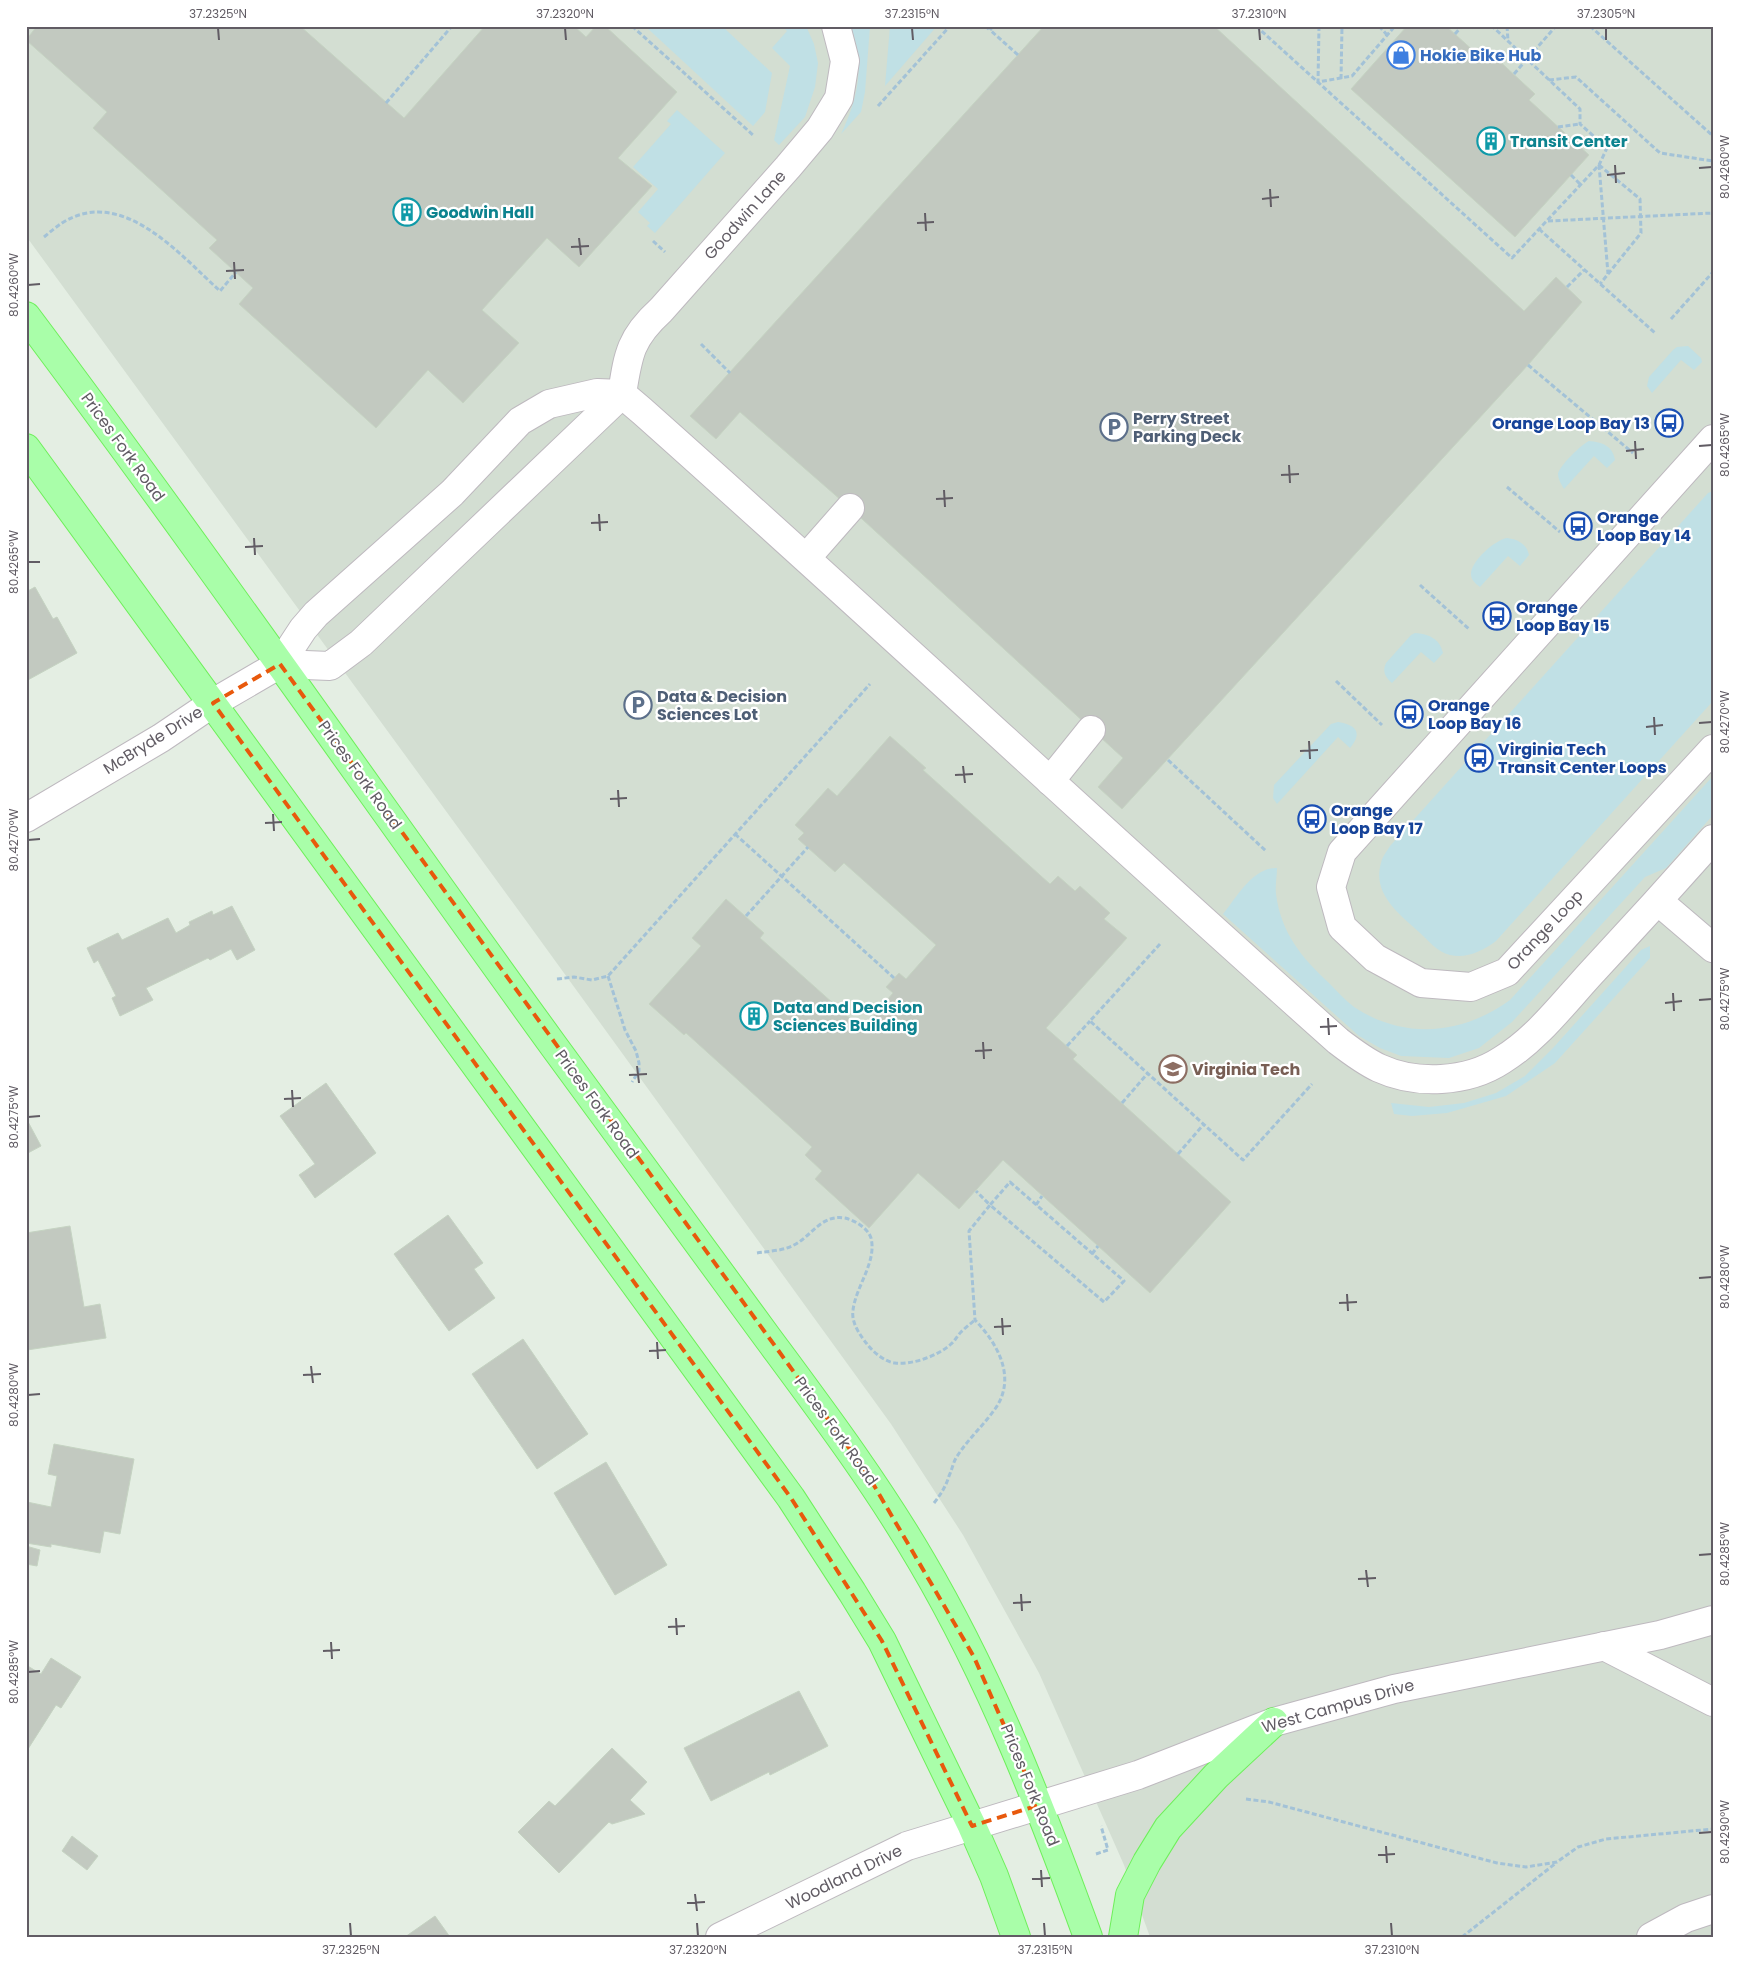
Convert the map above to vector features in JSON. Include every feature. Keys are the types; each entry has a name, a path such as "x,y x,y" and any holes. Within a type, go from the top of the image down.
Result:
{"main road":[{"name":"Prices Fork Road","path":"26,316 280,664 552,1043 866,1470 923,1562 974,1657 1013,1740 1040,1805 1088,1937"},
{"path":"26,448 213,702 791,1498 882,1641 972,1826 994,1876 1016,1937"},
{"path":"1123,1937 1130,1895 1168,1828 1216,1776 1274,1722"}],"street":[{"name":"Goodwin Lane","path":"622,394 630,350 645,324 661,310 788,167 820,129 839,98 845,61 836,26"},
{"path":"280,664 303,629 316,614 452,493 520,421 550,404 597,393 622,394 806,557 1338,1041 1362,1059 1380,1069 1422,1080 1458,1077 1501,1061 1531,1038 1713,839"},
{"path":"280,664 330,666 361,643 622,394"},
{"name":"Orange Loop","path":"1713,439 1342,852 1331,887 1342,926 1375,958 1420,983 1471,987 1507,972 1713,749"},
{"path":"806,557 850,508"},
{"name":"McBryde Drive","path":"26,818 161,738 213,702 280,664"},
{"path":"1050,780 1091,730"},
{"path":"1658,900 1713,948"},
{"name":"West Campus Drive","path":"972,1826 1138,1775 1274,1722 1394,1689 1660,1635 1713,1620"},
{"path":"1604,1646 1713,1702"},
{"name":"Woodland Drive","path":"720,1937 907,1846 972,1826"},
{"path":"1651,1937 1693,1928 1713,1909"}],"path":[{"path":"386,103 452,26"},
{"path":"632,26 753,136"},
{"path":"878,106 950,26"},
{"path":"985,26 1018,55"},
{"path":"990,30 993,26"},
{"path":"1256,26 1512,258 1599,165 1607,148 1580,124 1580,109 1492,26"},
{"path":"1318,82 1319,26"},
{"path":"1341,79 1342,26"},
{"path":"1379,26 1388,34"},
{"path":"1318,82 1352,76 1395,26"},
{"path":"1455,34 1462,26"},
{"path":"1507,26 1508,42"},
{"path":"1514,74 1556,26"},
{"path":"1590,26 1713,136"},
{"path":"1549,80 1576,77 1660,152 1713,161"},
{"path":"1558,127 1580,124"},
{"path":"1599,165 1640,199 1642,233 1600,284"},
{"path":"1599,165 1608,274"},
{"path":"1571,175 1581,185"},
{"path":"44,237 63,222 88,212 112,212 133,219 158,236 220,291 236,272"},
{"path":"1547,221 1713,213"},
{"path":"1539,229 1655,333"},
{"path":"652,241 672,258"},
{"path":"1567,287 1584,270"},
{"path":"1671,319 1713,272"},
{"path":"701,344 730,374"},
{"path":"1528,365 1633,453"},
{"path":"1507,487 1560,532"},
{"path":"1420,585 1470,630"},
{"path":"1336,681 1382,724"},
{"path":"557,979 574,977 592,980 608,976 870,684"},
{"path":"1168,760 1266,851"},
{"path":"735,834 894,978"},
{"path":"746,916 808,847"},
{"path":"1067,1046 1160,944"},
{"path":"608,976 625,1030 639,1063 639,1071 632,1082"},
{"path":"1090,1021 1243,1160 1312,1084"},
{"path":"1122,1103 1148,1073"},
{"path":"1178,1154 1204,1124"},
{"path":"934,1503 943,1491 955,1459 1001,1399 1005,1383 1003,1361 990,1335 975,1320 970,1230 990,1205 1010,1182 1124,1281 1104,1302 990,1205 976,1191"},
{"path":"1036,1205 1042,1196"},
{"path":"757,1253 792,1246 800,1242 822,1222 833,1218 846,1218 861,1225 871,1236 872,1251 852,1312 858,1332 874,1353 893,1364 912,1362 933,1356 951,1344 975,1320"},
{"path":"1092,1254 1098,1246"},
{"path":"1241,1800 1269,1802 1497,1863 1526,1867 1557,1862"},
{"path":"1094,1854 1108,1850 1101,1826"},
{"path":"1462,1937 1578,1847 1606,1839 1713,1829"}],"highlighted area":[{"path":"280,664 865,1470 974,1657 1039,1805 972,1826 882,1641 791,1498 213,703"}],"shaded area":[{"name":"Virginia Tech","path":"26,26 1713,26 1713,1937 1150,1937 1124,1865 1039,1673 963,1535 891,1424 26,236"},
{"path":"645,26 722,26 772,73 765,112 753,126"},
{"path":"782,26 806,26 814,44 818,63 815,87 805,117 779,145 774,140 790,66 772,48 787,31"},
{"path":"850,26 870,26 865,92 861,112 841,134 852,108 858,81 858,54"},
{"path":"890,26 937,26 885,86"},
{"path":"677,110 725,153 655,233 647,226 650,223 638,212 658,189 633,167 671,124 667,121"},
{"path":"1688,346 1701,358 1702,362 1694,370 1681,360 1652,393 1647,386 1649,377 1673,350 1677,347"},
{"path":"1589,441 1598,442 1609,448 1615,460 1607,468 1594,456 1564,489 1559,478 1559,470 1581,446"},
{"path":"1713,491 1713,701 1496,941 1480,951 1468,955 1456,956 1441,951 1396,910 1384,894 1379,874 1385,854 1390,846 1708,493"},
{"path":"1507,538 1521,543 1529,555 1520,566 1508,556 1480,587 1471,576 1475,563 1490,547"},
{"path":"1415,633 1433,638 1442,648 1443,653 1434,663 1421,652 1392,683 1385,674 1386,663"},
{"path":"1338,722 1349,725 1356,730 1356,738 1350,748 1338,737 1277,804 1273,798 1274,785 1331,724"},
{"path":"1713,776 1713,815 1666,868 1645,877 1512,1022 1479,1048 1449,1058 1401,1056 1380,1048 1359,1036 1223,914 1246,884 1260,872 1277,868 1276,894 1288,933 1310,964 1347,1001 1373,1018 1393,1025 1413,1029 1453,1026 1492,1012 1510,1000"},
{"path":"1650,946 1650,958 1555,1063 1506,1096 1447,1113 1412,1116 1394,1114 1391,1103 1429,1107 1464,1103 1496,1093 1525,1076 1553,1048 1641,950"}],"building":[{"name":"Goodwin Hall","path":"37,26 300,26 404,118 485,26 574,26 586,37 596,26 605,26 677,92 618,158 652,186 579,267 547,238 482,310 519,343 463,403 428,370 376,428 239,304 253,288 209,248 217,240 93,128 107,112 26,40"},
{"name":"Perry Street Parking Deck","path":"1044,26 1214,26 1524,311 1556,277 1582,302 1528,365 1122,809 1098,787 1123,758 850,508 740,412 716,439 690,416"},
{"name":"Transit Center","path":"1407,26 1446,26 1487,63 1493,55 1535,94 1529,100 1589,155 1515,237 1351,89"},
{"path":"35,587 53,619 57,617 77,653 26,681 26,634 28,633 26,592"},
{"name":"Data and Decision Sciences Building","path":"890,736 926,768 923,770 1050,884 1058,876 1075,891 1080,886 1110,913 1104,919 1127,938 1046,1028 1077,1055 1073,1059 1231,1202 1150,1293 1003,1160 959,1209 918,1173 869,1228 815,1179 822,1171 805,1155 812,1147 686,1033 684,1035 649,1004 701,946 692,938 726,899 764,933 760,938 862,1029 893,993 886,987 899,973 906,979 936,945 844,863 835,872 798,839 804,833 795,825 828,788 837,796"},
{"path":"232,906 255,950 237,960 231,949 146,988 153,1000 120,1016 112,998 116,996 98,960 94,963 87,948 118,933 122,940 168,918 176,933 190,925 189,922 212,911 213,915"},
{"path":"326,1083 376,1153 315,1198 299,1175 315,1164 280,1116"},
{"path":"26,1118 41,1146 26,1154"},
{"path":"448,1215 483,1263 474,1269 495,1298 449,1331 394,1254"},
{"path":"70,1226 84,1307 100,1304 106,1338 27,1350 26,1233"},
{"path":"523,1339 588,1434 537,1469 472,1374"},
{"path":"54,1444 134,1459 120,1534 104,1531 100,1553 51,1544 51,1547 26,1543 27,1502 51,1507 57,1476 48,1474"},
{"path":"606,1462 667,1565 615,1595 554,1493"},
{"path":"26,1546 40,1550 37,1566 26,1564"},
{"path":"51,1658 81,1677 61,1708 56,1705 28,1749 26,1748 26,1665 41,1674"},
{"path":"799,1691 828,1746 770,1775 769,1772 711,1801 684,1748"},
{"path":"612,1748 647,1782 630,1800 645,1814 612,1824 609,1822 559,1873 518,1832 549,1801 555,1806"},
{"path":"72,1836 98,1856 87,1870 62,1851"},
{"path":"435,1916 450,1937 405,1937"}],"place":[{"name":"Hokie Bike Hub","path":"1401,55"},
{"name":"Transit Center","path":"1491,141"},
{"name":"Goodwin Hall","path":"407,212"},
{"name":"Orange Loop Bay 13","path":"1669,423"},
{"name":"Perry Street Parking Deck","path":"1114,427"},
{"name":"Orange Loop Bay 14","path":"1578,526"},
{"name":"Orange Loop Bay 15","path":"1497,616"},
{"name":"Data & Decision Sciences Lot","path":"638,705"},
{"name":"Orange Loop Bay 16","path":"1409,714"},
{"name":"Virginia Tech Transit Center Loops","path":"1479,758"},
{"name":"Orange Loop Bay 17","path":"1312,819"},
{"name":"Data and Decision Sciences Building","path":"754,1016"},
{"name":"Virginia Tech","path":"1173,1069"}]}
